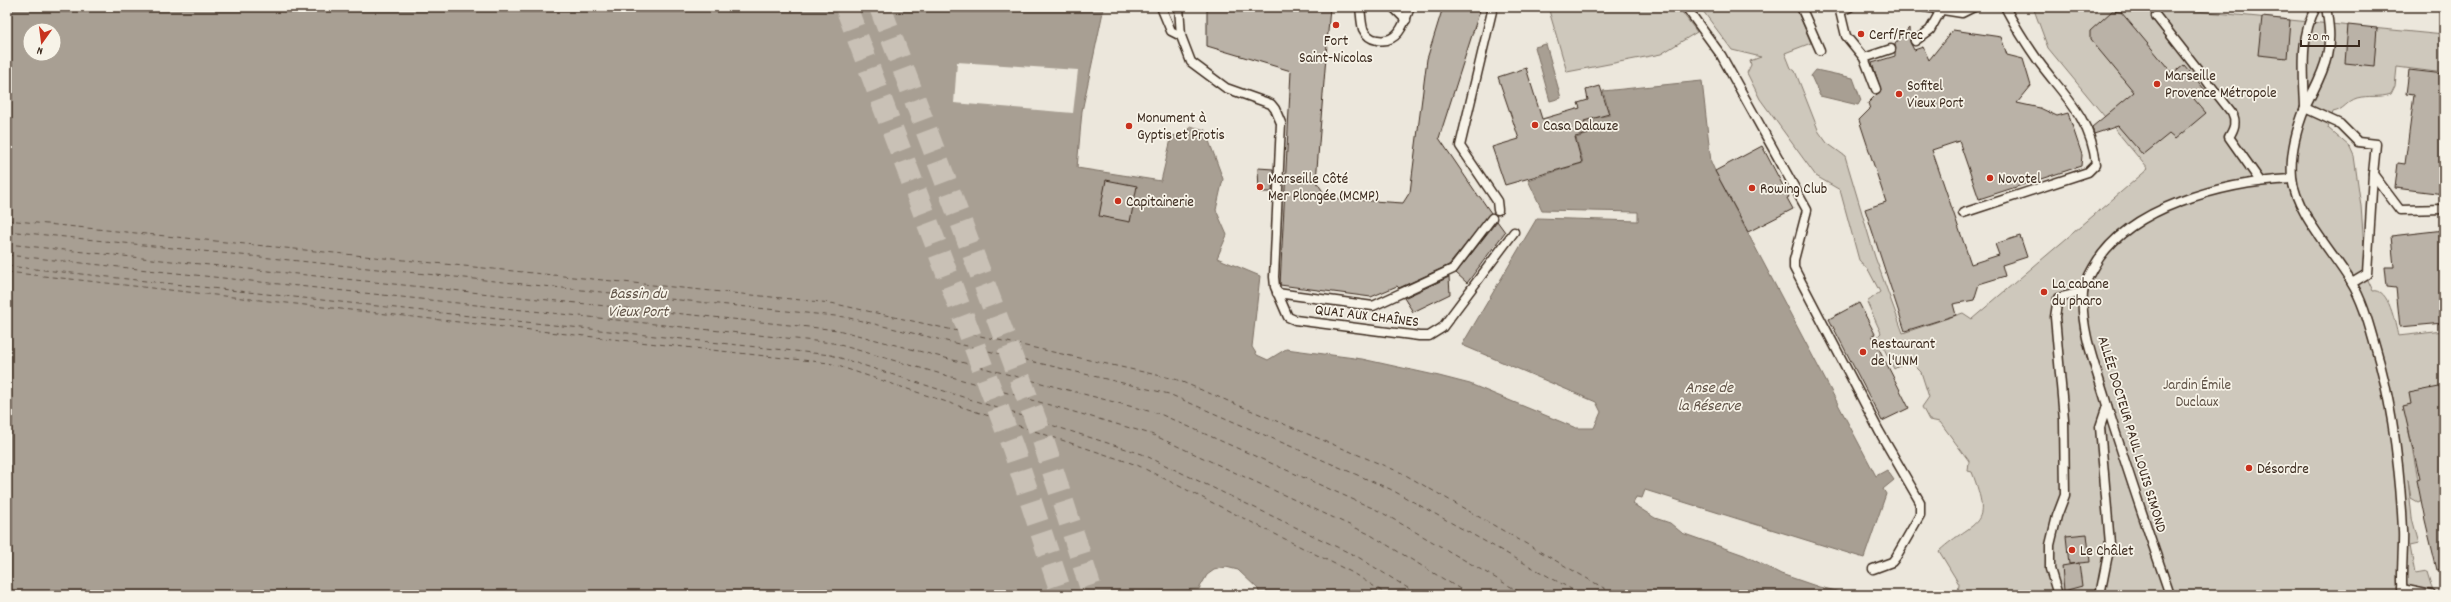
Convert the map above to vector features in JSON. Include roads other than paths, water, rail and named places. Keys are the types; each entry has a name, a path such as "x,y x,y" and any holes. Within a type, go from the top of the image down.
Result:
{"lane":[{"path":"1161,7 1171,30 1181,36"},
{"path":"1179,7 1181,36"},
{"path":"1360,7 1363,28 1373,39 1389,41 1395,36 1406,20 1410,7"},
{"path":"1393,7 1406,20"},
{"path":"1493,7 1460,146 1498,201 1498,210"},
{"path":"1686,7 1721,55 1807,210 1794,260 1794,268 1879,431 1922,508 1920,515 1892,562 1873,569"},
{"path":"1801,7 1820,50"},
{"path":"1850,7 1840,9 1846,36 1864,58 1876,90"},
{"path":"1924,7 1962,13 1974,7"},
{"path":"1963,213 2088,172 2096,164 2085,126 2076,108 2040,63 2005,7"},
{"path":"2305,108 2304,51 2308,22 2316,7"},
{"path":"2326,7 2329,24 2327,57 2317,85 2305,108 2292,154 2292,179 2301,207 2352,283 2361,302 2376,347 2386,392 2397,460 2403,531 2403,592 2431,595"},
{"path":"1915,41 1930,30 1941,10"},
{"path":"2156,16 2232,113 2235,118 2234,128 2229,137 2260,180"},
{"name":"QUAI AUX CHAÎNES","path":"1181,36 1190,62 1226,88 1271,104 1279,116 1281,123 1274,277 1277,293 1286,314 1295,320 1429,336 1438,332 1448,322 1514,232"},
{"path":"1864,58 1891,49"},
{"path":"2305,108 2340,124 2348,134 2358,142 2376,144 2367,274 2352,283"},
{"path":"2373,174 2400,210 2444,209"},
{"path":"2058,595 2050,569 2050,545 2057,516 2065,495 2064,427 2055,303 2058,298 2062,296 2083,292 2099,258 2114,240 2136,222 2158,210 2182,201 2260,180 2292,179"},
{"path":"1277,293 1373,306 1453,269 1492,218"},
{"name":"ALLÉE DOCTEUR PAUL LOUIS SIMOND","path":"2083,292 2090,351 2170,595"},
{"path":"2100,595 2110,544 2100,427 2107,406"}],"water":[{"name":"Bassin du Vieux Port","path":"7,7 1104,7 1082,111 1077,168 1161,181 1172,135 1187,138 1190,126 1205,130 1223,179 1216,210 1227,235 1217,258 1260,276 1252,347 1257,355 1268,360 1286,349 1362,359 1439,376 1470,384 1576,428 1594,428 1601,412 1596,402 1462,345 1537,218 1638,221 1638,212 1542,210 1528,180 1583,163 1576,138 1589,134 1584,120 1610,115 1603,91 1702,81 1711,162 1715,171 1876,476 1887,470 1894,480 1883,489 1886,494 1864,558 1645,490 1642,498 1636,497 1633,504 1655,518 1670,523 1682,533 1744,555 1781,574 1819,587 1854,595 1260,595 1258,589 1238,570 1226,567 1214,570 1207,575 1199,589 1072,595 7,595"},
{"path":"1546,44 1561,98 1550,101 1535,47"},
{"path":"1816,70 1853,78 1861,100 1858,105 1820,96 1811,76"}],"tunnel":[{"path":"846,7 1013,448 1062,595"},
{"path":"880,7 1042,437 1093,595"}],"place":[{"name":"Fort Saint-Nicolas","path":"1336,25"},
{"name":"Cerf/Frec","path":"1861,34"},
{"name":"Marseille Provence Métropole","path":"2157,84"},
{"name":"Sofitel Vieux Port","path":"1899,94"},
{"name":"Casa Dalauze","path":"1535,125"},
{"name":"Monument à Gyptis et Protis","path":"1129,126"},
{"name":"Novotel","path":"1990,178"},
{"name":"Marseille Côté Mer Plongée (MCMP)","path":"1260,187"},
{"name":"Rowing Club","path":"1752,188"},
{"name":"Capitainerie","path":"1118,201"},
{"name":"La cabane du pharo","path":"2044,292"},
{"name":"Restaurant de l'UNM","path":"1863,352"},
{"name":"Désordre","path":"2249,468"},
{"name":"Le Châlet","path":"2072,550"}],"park label":[{"name":"Jardin Émile Duclaux","path":"2197,392"}],"water label":[{"name":"Anse de la Réserve","path":"1709,395"}]}
